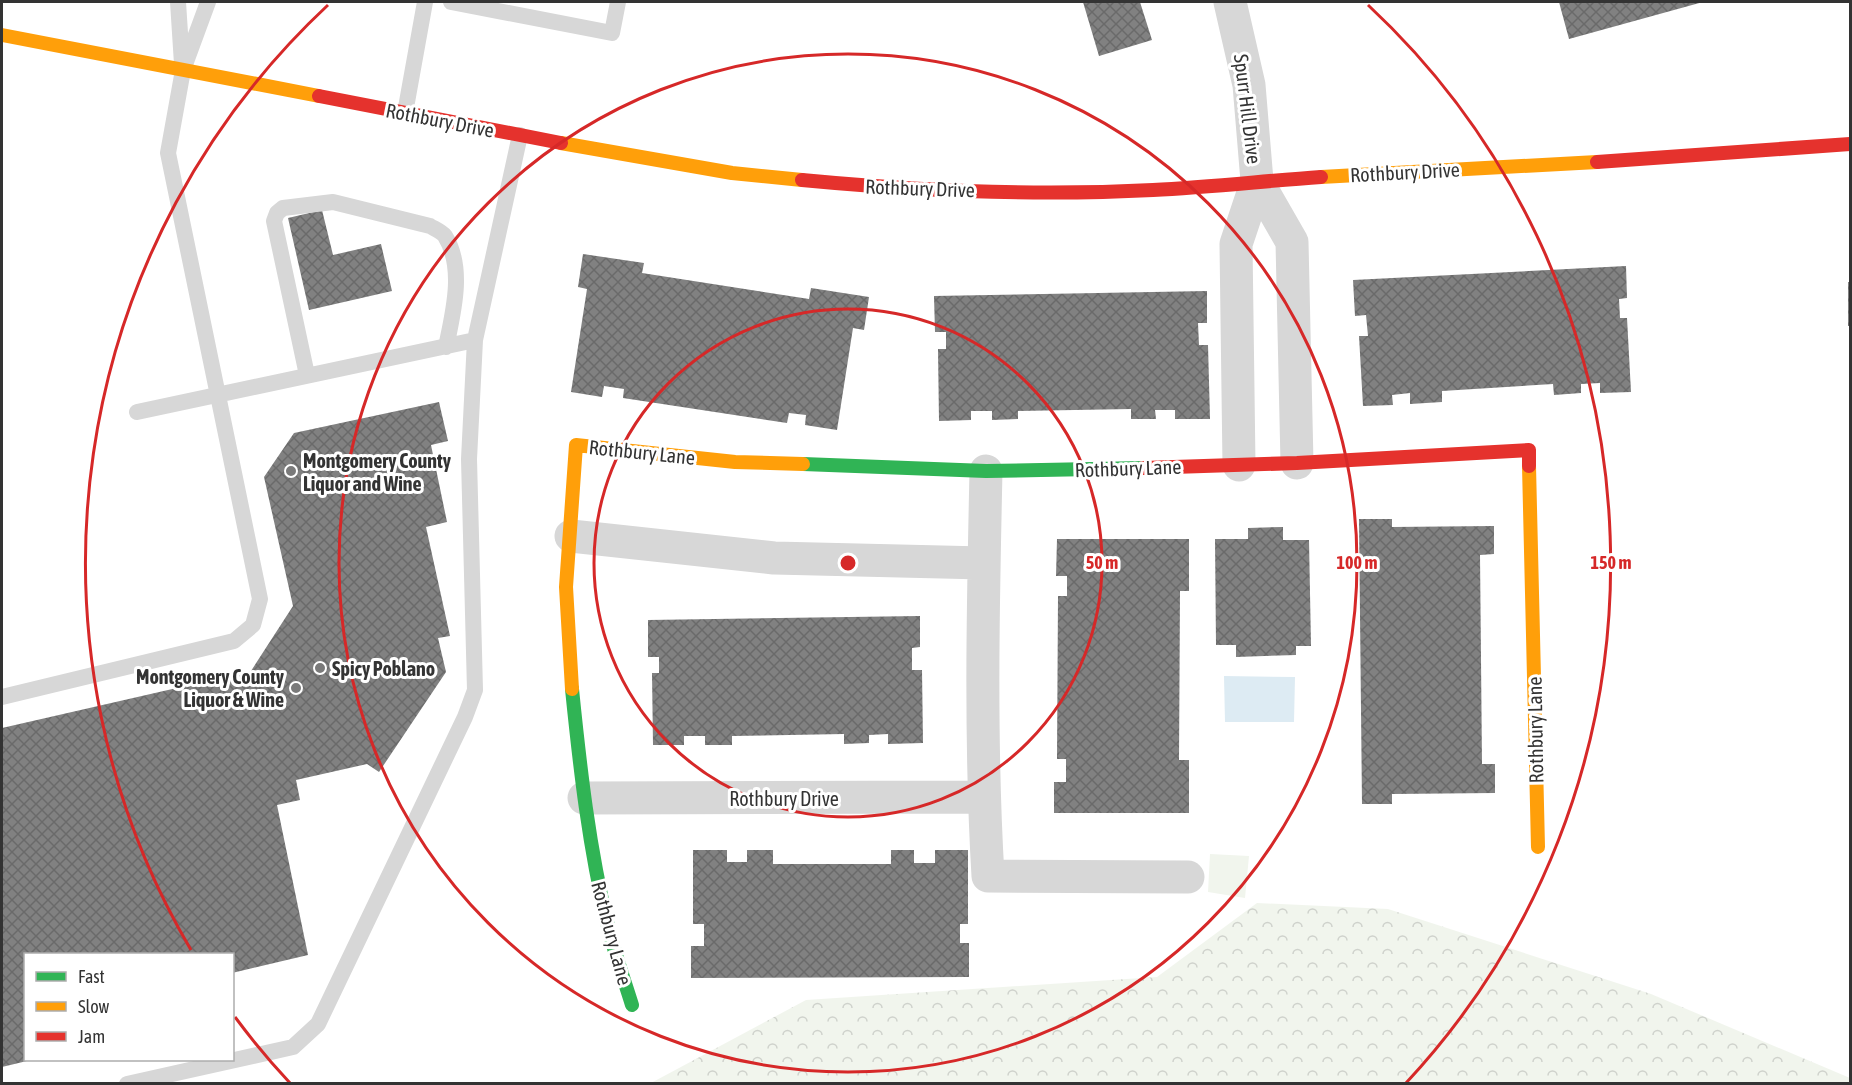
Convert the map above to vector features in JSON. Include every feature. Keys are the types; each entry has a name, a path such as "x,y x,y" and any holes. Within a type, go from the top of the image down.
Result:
{"street":[{"name":"Spurr Hill Drive","path":"1230,2 1249,85 1257,181"},
{"name":"Rothbury Drive","path":"2,35 520,135 732,173 885,188 1059,192 1130,191 1851,144"},
{"path":"1257,181 1292,242 1297,463"},
{"path":"1239,465 1236,244 1257,181"},
{"name":"Rothbury Lane","path":"632,1005 608,928 584,798 568,653 566,587 576,445 735,462 986,471 1297,463 1529,450 1538,847"},
{"path":"986,471 984,797 988,876 1188,877"},
{"path":"571,536 774,558 984,563"},
{"name":"Rothbury Drive","path":"584,798 984,797"}],"lane":[{"path":"178,2 183,70"},
{"path":"2,697 234,641 253,626 260,599 168,153 183,70 208,2"},
{"path":"405,113 425,2"},
{"path":"451,2 612,33 618,2"},
{"path":"234,1060 293,1047 318,1024 465,717 475,690 469,459 475,340 520,135"},
{"path":"307,375 274,221 277,213 283,208 333,202 430,226 444,234 452,251 455,272 455,300 446,346"},
{"path":"137,412 475,340"},
{"path":"127,1083 228,1061"}],"green space":[{"path":"1210,854 1249,856 1245,898 1208,892"},
{"path":"1257,903 1388,909 1651,994 1850,1078 1850,1083 651,1083 806,1000 1157,977"}],"shaded area":[{"path":"1224,676 1295,677 1294,722 1225,722"}],"building":[{"path":"1083,2 1140,2 1152,40 1099,56"},
{"path":"1559,2 1703,2 1569,39"},
{"path":"322,210 333,255 381,244 392,291 309,310 288,218"},
{"path":"583,254 644,263 642,273 809,299 811,288 869,297 864,330 853,328 837,430 805,425 806,415 789,413 787,423 623,398 624,389 604,386 602,397 571,392 587,289 578,287"},
{"path":"1626,266 1627,298 1619,299 1620,318 1627,318 1631,392 1600,393 1600,383 1581,384 1581,393 1554,395 1553,384 1442,391 1442,402 1410,404 1410,393 1392,395 1393,405 1363,406 1359,336 1368,336 1366,315 1355,316 1353,280"},
{"path":"1848,282 1850,282 1850,326 1848,326"},
{"path":"1207,291 1207,323 1198,323 1199,345 1208,345 1210,419 1175,419 1175,410 1155,410 1156,419 1131,419 1131,409 1018,411 1018,419 992,420 992,411 971,411 971,420 939,421 938,349 946,349 946,332 935,332 934,296"},
{"path":"439,402 448,441 431,445 447,522 426,527 450,636 438,638 446,672 379,772 367,764 296,780 300,800 277,805 308,955 234,973 234,953 24,953 24,1061 27,1061 2,1067 2,728 251,671 293,606 264,477 294,433"},
{"path":"1359,519 1392,519 1392,527 1494,526 1494,554 1480,555 1482,764 1495,764 1495,793 1392,794 1392,804 1362,804"},
{"path":"1283,527 1283,540 1309,540 1311,646 1296,646 1296,655 1236,657 1236,645 1216,645 1215,539 1248,539 1248,528"},
{"path":"1057,539 1189,539 1189,591 1180,591 1179,760 1189,760 1189,813 1054,813 1054,782 1066,782 1066,759 1057,759 1058,596 1067,596 1067,576 1056,576"},
{"path":"920,616 920,647 912,648 912,670 922,670 923,743 888,744 888,734 869,735 869,743 844,744 844,734 732,736 732,745 705,745 705,736 684,736 684,745 653,745 652,673 659,673 659,657 648,657 648,620"},
{"path":"693,850 727,850 727,862 747,862 747,850 773,850 773,864 891,864 891,850 914,850 914,863 935,863 935,850 968,850 968,924 960,924 960,943 969,943 969,977 691,978 691,946 704,946 704,924 693,924"}],"traffic: fast":[{"path":"803,464 986,471 1143,468"},
{"path":"572,689 595,867 610,936 632,1005"}],"traffic: slow":[{"path":"2,35 319,96"},
{"path":"561,143 732,173 802,180"},
{"path":"1321,177 1597,162"},
{"path":"572,689 566,587 576,445 735,462 803,464"},
{"path":"1529,466 1538,847"}],"traffic: jam":[{"path":"319,96 561,143"},
{"path":"1597,162 1850,144"},
{"path":"802,180 933,190 1065,193 1174,189 1321,177"},
{"path":"1143,468 1297,463 1529,450 1529,466"}],"place":[{"name":"Montgomery County Liquor and Wine","path":"291,471"},
{"name":"Spicy Poblano","path":"320,668"},
{"name":"Montgomery County Liquor & Wine","path":"296,688"}]}
